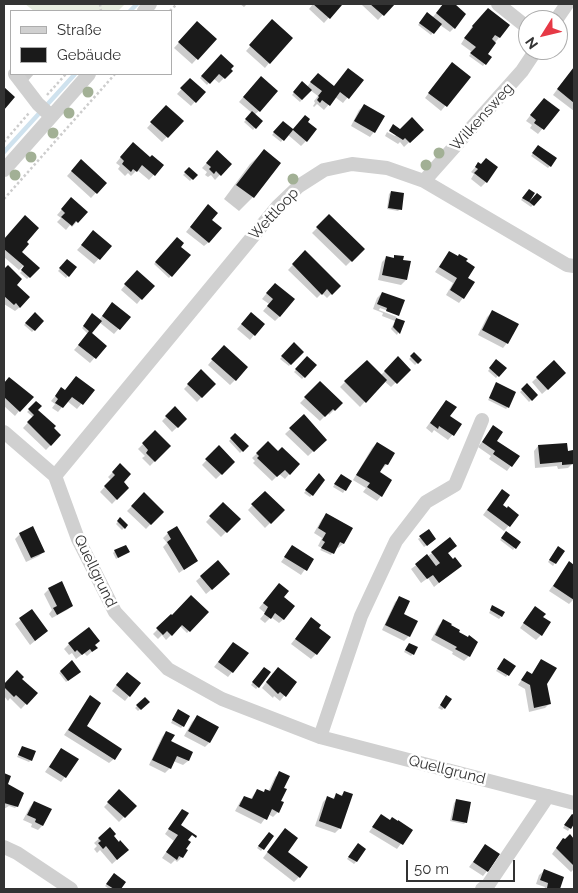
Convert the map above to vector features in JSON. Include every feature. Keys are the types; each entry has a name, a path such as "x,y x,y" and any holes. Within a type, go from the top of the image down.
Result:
{"street":[{"path":"498,4 518,20"},
{"name":"Wilkensweg","path":"424,182 522,71 529,60"},
{"path":"16,75 46,112"},
{"path":"4,170 46,112 88,75"},
{"name":"Wettloop","path":"55,476 278,206 299,186 324,170 352,164 387,168 424,182 567,265 574,266"},
{"path":"320,738 361,616 396,541 426,502 455,485 482,420"},
{"name":"Quellgrund","path":"4,432 55,476 78,539 115,612 168,668 222,699 320,738 574,803"},
{"path":"482,889 488,885 548,796"},
{"path":"4,847 17,853 71,889"}],"path":[{"path":"4,199 114,75"}],"shaded area":[{"path":"25,4 125,4 119,10 33,10"}],"building":[{"path":"313,4 341,4 342,5 330,19"},
{"path":"370,4 395,4 384,16"},
{"path":"443,4 455,4 466,14 455,29 436,13"},
{"path":"488,8 510,25 500,38 495,35 492,39 496,43 488,54 492,57 486,65 470,53 476,47 464,38"},
{"path":"427,12 442,24 434,34 419,23"},
{"path":"272,19 293,38 270,64 249,45"},
{"path":"197,21 217,39 198,60 178,42"},
{"path":"221,54 234,66 231,69 233,71 225,79 219,74 210,84 201,76"},
{"path":"452,62 471,77 447,107 428,93"},
{"path":"574,67 574,103 557,89"},
{"path":"348,68 364,80 349,99 340,92 330,106 322,100 320,103 317,100 322,91 310,82 318,73 334,86"},
{"path":"261,76 278,91 260,112 243,97"},
{"path":"190,78 206,92 196,103 180,88"},
{"path":"302,81 312,90 302,100 293,92"},
{"path":"4,87 15,97 4,110"},
{"path":"544,98 560,110 544,130 534,123 536,120 530,115"},
{"path":"364,104 385,116 375,133 354,121"},
{"path":"166,105 184,121 168,138 150,122"},
{"path":"252,111 263,121 256,129 245,119"},
{"path":"305,115 310,119 308,122 317,129 307,142 293,130 284,141 273,132 283,121 293,129"},
{"path":"412,117 424,130 410,143 405,138 403,140 389,131 393,124 400,129"},
{"path":"133,142 150,157 152,155 164,165 155,176 142,165 137,172 133,169 131,172 122,164 124,161 120,157"},
{"path":"538,145 557,158 551,167 532,153"},
{"path":"264,149 281,163 254,198 236,185"},
{"path":"217,150 232,164 221,176 216,171 214,174 209,169 211,167 206,163"},
{"path":"486,158 498,167 487,183 474,173 478,169 475,167 478,162 481,164"},
{"path":"81,159 107,183 97,194 71,171"},
{"path":"189,167 198,175 193,180 184,172"},
{"path":"529,189 535,193 529,202 522,198"},
{"path":"391,191 404,193 402,210 388,208"},
{"path":"537,193 542,197 534,206 529,202"},
{"path":"71,197 88,212 78,223 76,221 72,226 61,217 65,213 61,209"},
{"path":"208,204 218,213 212,220 222,228 209,243 190,227"},
{"path":"329,214 365,249 352,262 316,227"},
{"path":"25,215 39,228 27,242 29,244 22,252 40,268 30,278 21,270 24,266 4,249 4,239"},
{"path":"93,230 112,246 100,260 81,245"},
{"path":"177,237 184,243 181,247 191,255 172,277 155,262"},
{"path":"305,250 341,286 332,295 327,289 322,295 292,264"},
{"path":"449,251 468,259 466,261 475,267 468,278 475,282 464,299 450,290 457,278 439,267"},
{"path":"394,255 404,256 403,260 411,261 407,280 382,275 386,256 394,258"},
{"path":"67,259 77,267 69,277 59,268"},
{"path":"8,265 22,279 17,285 30,297 20,308 16,303 14,305 4,296 4,269"},
{"path":"137,270 155,286 142,300 124,284"},
{"path":"275,283 295,299 280,317 267,306 273,299 266,293"},
{"path":"382,292 405,300 399,316 386,311 387,308 377,304"},
{"path":"112,302 131,317 120,330 102,316"},
{"path":"492,310 519,324 508,344 482,330"},
{"path":"35,312 44,321 35,331 25,323"},
{"path":"251,312 265,324 255,336 241,324"},
{"path":"92,313 102,321 92,333 107,346 96,359 78,345 89,331 83,326"},
{"path":"396,318 405,321 400,334 393,327"},
{"path":"294,342 304,352 291,365 281,356"},
{"path":"224,345 248,367 236,381 211,359"},
{"path":"414,352 422,360 418,364 410,356"},
{"path":"307,356 317,365 305,378 295,369"},
{"path":"398,356 411,370 397,384 384,371"},
{"path":"496,359 507,368 499,377 489,368"},
{"path":"367,360 387,380 366,403 344,381"},
{"path":"554,360 566,373 548,390 536,377"},
{"path":"201,369 216,384 202,398 187,384"},
{"path":"76,376 95,390 83,405 72,397 63,408 55,403 58,399 55,396 61,387 65,390"},
{"path":"9,377 34,397 20,412 4,397 4,383"},
{"path":"320,381 343,403 325,417 304,397"},
{"path":"496,382 516,392 509,408 489,398"},
{"path":"527,383 538,395 532,401 521,389"},
{"path":"446,400 457,407 450,416 462,424 454,436 439,426 438,429 430,423"},
{"path":"36,401 42,406 38,410 56,426 54,428 61,435 51,446 27,422 34,415 28,409"},
{"path":"175,406 187,419 178,428 165,416"},
{"path":"304,414 327,440 314,452 289,428"},
{"path":"493,425 503,432 497,441 520,456 512,467 493,454 495,451 482,442"},
{"path":"155,430 171,446 155,462 146,453 148,450 142,443"},
{"path":"235,433 249,446 243,452 230,438"},
{"path":"268,441 278,451 282,447 300,464 290,475 285,470 277,477 257,458 259,456 256,453"},
{"path":"377,442 395,453 388,465 385,464 380,472 392,480 382,497 367,487 370,483 356,475"},
{"path":"567,443 568,451 573,450 574,464 562,465 562,462 540,464 538,445"},
{"path":"219,445 235,462 222,475 205,459"},
{"path":"120,463 131,474 124,482 129,488 117,500 104,486 115,475 112,472"},
{"path":"319,473 325,480 313,496 305,490"},
{"path":"341,474 352,481 346,491 334,484"},
{"path":"502,489 510,495 503,505 507,508 508,506 519,515 510,527 487,510"},
{"path":"265,491 285,510 271,524 251,504"},
{"path":"144,492 164,512 151,525 131,506"},
{"path":"223,502 241,519 227,533 209,516"},
{"path":"326,513 353,528 344,544 340,542 334,554 321,548 325,542 322,540 326,533 318,528"},
{"path":"120,517 128,525 125,529 117,521"},
{"path":"33,526 45,552 31,558 19,533"},
{"path":"177,526 198,561 184,570 167,542 171,539 167,532"},
{"path":"429,529 436,539 427,546 419,536"},
{"path":"506,531 521,542 516,549 501,538"},
{"path":"450,537 457,546 448,553 453,559 455,557 462,566 439,583 433,575 427,579 415,564 427,554 436,566 440,563 431,552"},
{"path":"126,545 130,552 118,558 114,550"},
{"path":"292,545 314,559 307,571 284,557"},
{"path":"558,546 565,551 556,564 549,560"},
{"path":"218,560 230,574 212,590 200,576"},
{"path":"569,561 574,565 574,600 553,586"},
{"path":"62,581 73,606 57,615 53,608 57,606 48,588"},
{"path":"279,583 289,591 284,597 295,606 284,620 275,613 271,619 264,614 268,607 263,603"},
{"path":"191,595 209,612 190,632 182,625 172,636 167,631 163,635 156,628 172,615"},
{"path":"399,596 410,601 404,614 418,621 410,637 385,625"},
{"path":"492,605 505,612 502,617 490,610"},
{"path":"535,606 546,614 543,617 551,622 542,636 523,623"},
{"path":"32,609 48,631 35,641 19,618"},
{"path":"311,617 321,625 319,628 331,637 317,655 295,639"},
{"path":"443,619 460,630 459,632 468,637 469,635 478,642 470,657 455,649 457,647 435,635"},
{"path":"89,627 100,641 95,645 98,648 92,652 90,649 82,655 77,650 75,652 68,643"},
{"path":"233,642 249,653 233,673 218,662"},
{"path":"409,643 418,647 414,655 405,650"},
{"path":"504,658 516,666 509,676 497,669"},
{"path":"541,659 557,668 547,684 551,704 534,708 530,685 521,680 527,671 532,674"},
{"path":"72,660 81,672 68,681 60,671"},
{"path":"264,667 271,672 259,688 252,682"},
{"path":"278,667 297,682 286,697 280,692 278,694 266,682"},
{"path":"17,670 24,677 22,679 38,693 27,705 16,695 14,697 4,687 4,684"},
{"path":"127,672 141,683 130,697 116,685"},
{"path":"90,695 101,703 87,726 122,749 115,760 68,730"},
{"path":"446,695 452,699 445,709 440,705"},
{"path":"145,697 150,702 141,710 136,705"},
{"path":"178,709 190,716 184,727 172,720"},
{"path":"197,715 219,727 210,743 188,731"},
{"path":"166,731 175,735 171,741 193,752 189,761 177,756 171,769 152,760"},
{"path":"22,746 36,751 32,761 18,755"},
{"path":"61,748 79,759 66,778 49,767"},
{"path":"279,771 290,776 284,788 287,789 281,801 284,802 279,813 272,809 267,820 239,806 244,796 252,799 257,789 264,792 265,789 270,791"},
{"path":"4,773 11,776 8,784 24,793 18,807 4,803"},
{"path":"119,789 137,806 125,818 107,802"},
{"path":"344,791 353,794 341,829 319,821 327,796 334,799 336,793 342,796"},
{"path":"456,799 471,802 467,823 452,820"},
{"path":"34,801 52,809 43,826 35,822 36,819 27,815"},
{"path":"182,809 189,813 181,825 197,836 196,838 192,835 188,840 191,842 186,849 188,850 183,858 179,856 177,860 166,852 178,835 168,829"},
{"path":"381,814 390,820 392,817 398,820 413,830 403,845 372,827"},
{"path":"572,814 574,815 574,824 571,829 564,825"},
{"path":"110,827 116,834 114,836 129,850 117,860 106,846 103,849 98,843 101,841 98,838"},
{"path":"285,828 298,838 288,852 308,867 300,878 267,852"},
{"path":"269,832 274,836 264,850 258,846"},
{"path":"570,834 574,839 574,866 556,848 563,838 565,839"},
{"path":"358,843 366,849 357,862 348,857"},
{"path":"485,844 500,854 488,872 473,862"},
{"path":"544,869 564,877 560,889 547,888 548,883 540,880"},
{"path":"114,873 126,882 121,889 114,889 106,884"}],"waterway":[{"path":"131,10 137,4"},
{"path":"4,152 74,75"}]}
